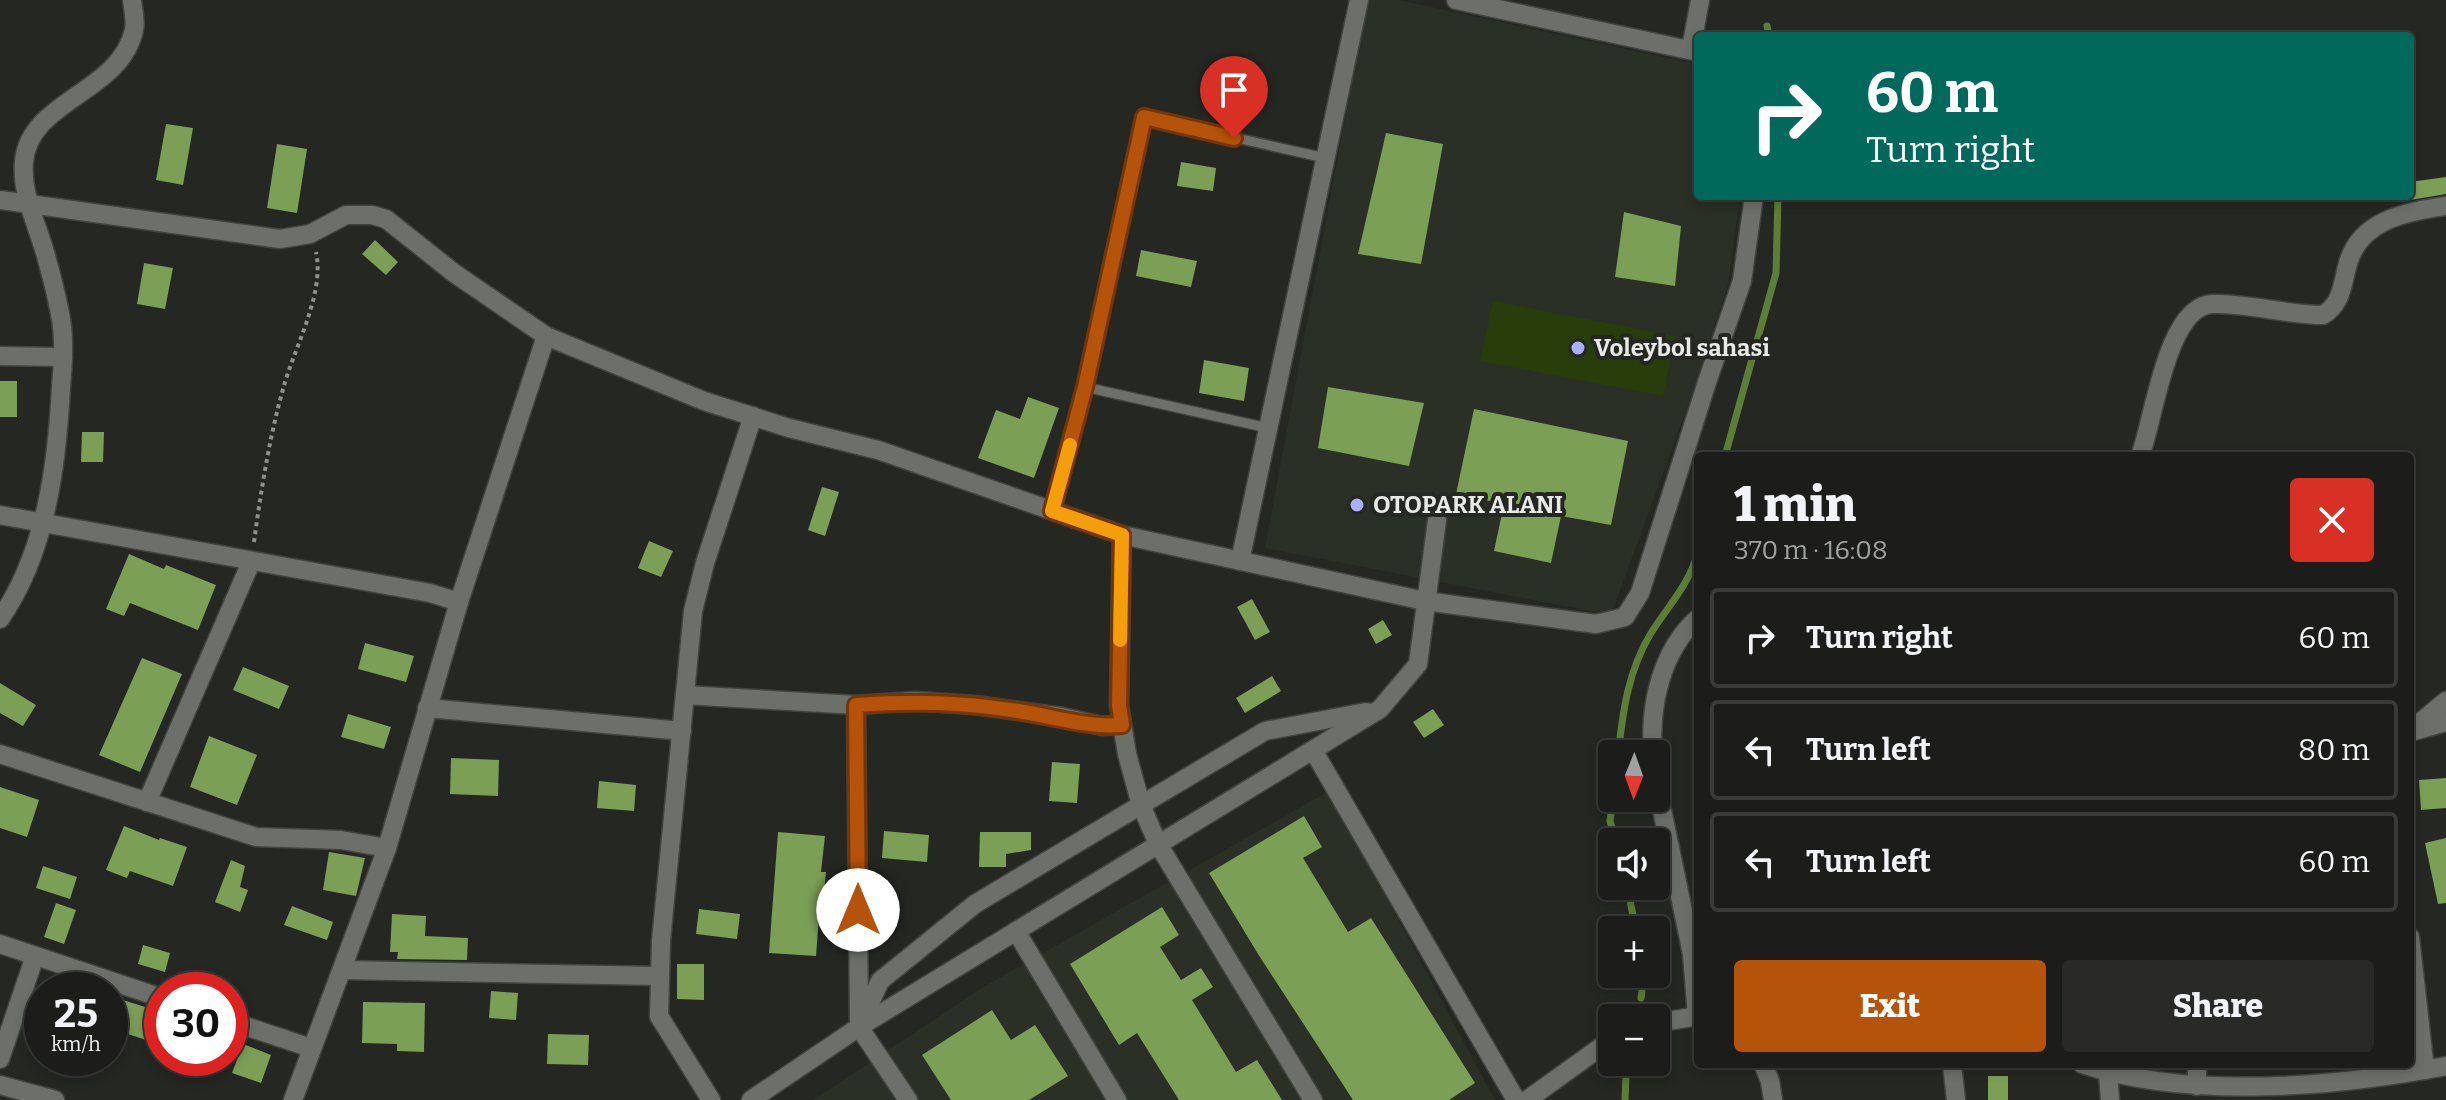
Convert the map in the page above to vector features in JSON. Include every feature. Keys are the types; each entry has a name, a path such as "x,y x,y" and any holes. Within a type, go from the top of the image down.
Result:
{"street":[{"path":"0,619 23,577 42,523 58,448 63,357 61,317 22,176 25,148 35,128 114,67 134,29 132,0"},
{"path":"1240,561 1359,0"},
{"path":"1456,0 1694,51"},
{"path":"1696,32 1700,0"},
{"path":"0,200 280,239 310,234 346,215 372,215 386,219 454,273 546,336 704,401 878,450 1122,535 1425,601 1596,624 1625,617 1640,593 1742,281 1753,200"},
{"path":"2141,452 2157,388 2189,313 2209,304 2323,315 2334,309 2348,263 2357,243 2367,232 2387,218 2408,211 2446,206"},
{"path":"293,1100 387,848 459,602 546,336"},
{"path":"0,356 63,357"},
{"path":"711,1100 659,1016 661,941 693,611 705,563 753,416"},
{"path":"0,515 430,593 459,602"},
{"path":"751,1100 859,1027 1380,709 1418,664 1437,520"},
{"path":"1122,535 1119,705 1141,805 1158,844 1313,1100"},
{"path":"147,802 251,562"},
{"path":"1653,740 1661,674 1677,642 1694,623"},
{"path":"685,695 856,705 915,701 975,705 1102,726 1122,725"},
{"path":"2414,729 2446,701"},
{"path":"856,705 859,1027 908,1100"},
{"path":"427,708 682,731"},
{"path":"859,1027 880,981 975,904 1265,731 1380,709"},
{"path":"2414,731 2446,722"},
{"path":"1313,750 1516,1100"},
{"path":"0,754 256,837 341,840 387,848"},
{"path":"1662,812 1694,975"},
{"path":"1016,931 1117,1100"},
{"path":"0,944 144,992"},
{"path":"0,1059 35,956"},
{"path":"342,970 660,976"},
{"path":"2414,972 2425,1070"},
{"path":"1670,1021 1694,1017"},
{"path":"248,1027 311,1048"},
{"path":"1527,1100 1598,1049"},
{"path":"2094,1068 2108,1073 2197,1086 2297,1092 2331,1083 2446,1066"},
{"path":"1765,1068 1773,1100"},
{"path":"1952,1068 1956,1100"},
{"path":"2197,1068 2197,1086"},
{"path":"2108,1073 2110,1100"},
{"path":"0,1085 55,1100"}],"lane":[{"path":"1052,511 1085,387 1144,117 1325,158"},
{"path":"1085,387 1268,428"}],"path":[{"path":"251,562 260,494 283,390 316,288 317,256 310,234"}],"shaded area":[{"path":"1367,0 1399,0 1691,63 1694,66 1694,200 1739,200 1728,285 1691,397 1611,615 1265,548"},
{"path":"1329,791 1495,1100 813,1100 983,987"}],"green space":[{"name":"Voleybol sahasi","path":"1493,301 1675,336 1663,396 1480,361"}],"building":[{"path":"166,124 193,128 183,185 156,180"},
{"path":"1386,133 1443,144 1421,264 1358,254"},
{"path":"277,144 307,149 297,213 267,208"},
{"path":"1181,162 1216,168 1213,191 1177,186"},
{"path":"2446,177 2446,194 2414,199 2414,181"},
{"path":"1624,212 1681,226 1675,286 1615,277"},
{"path":"375,240 398,262 386,275 362,254"},
{"path":"1141,250 1197,261 1191,287 1136,276"},
{"path":"144,263 173,268 165,309 137,304"},
{"path":"1204,360 1249,368 1244,401 1199,393"},
{"path":"0,381 17,381 17,417 0,417"},
{"path":"1328,387 1424,403 1409,466 1318,448"},
{"path":"1028,397 1059,408 1034,478 978,458 996,410 1020,419"},
{"path":"1474,409 1628,441 1611,525 1561,516 1551,563 1494,551 1504,504 1456,494"},
{"path":"82,432 104,432 103,462 81,462"},
{"path":"822,487 839,492 825,536 808,530"},
{"path":"649,541 673,551 661,577 638,568"},
{"path":"129,554 216,585 198,630 130,603 124,616 106,609"},
{"path":"1252,599 1270,632 1255,640 1237,607"},
{"path":"1383,620 1392,635 1376,644 1368,629"},
{"path":"365,643 414,656 406,682 358,669"},
{"path":"142,658 182,674 140,772 99,755"},
{"path":"243,667 289,686 279,709 233,690"},
{"path":"1272,676 1281,691 1245,713 1236,698"},
{"path":"0,683 36,705 23,726 0,713"},
{"path":"1433,709 1444,725 1424,738 1413,722"},
{"path":"348,714 391,727 384,749 341,737"},
{"path":"209,736 257,755 237,805 190,787"},
{"path":"451,758 499,760 498,796 450,794"},
{"path":"1052,762 1080,764 1077,803 1049,801"},
{"path":"2446,778 2446,808 2421,810 2419,780"},
{"path":"599,781 636,785 634,811 597,808"},
{"path":"0,787 39,800 27,837 0,828"},
{"path":"1304,816 1322,847 1303,858 1348,932 1371,918 1475,1083 1449,1100 1353,1100 1209,873"},
{"path":"124,826 187,847 173,886 130,871 127,878 106,870"},
{"path":"884,831 929,835 927,862 882,858"},
{"path":"778,832 825,836 821,872 826,872 816,956 769,953"},
{"path":"980,832 1031,832 1031,850 1006,854 1006,867 979,867"},
{"path":"2446,838 2446,903 2438,904 2425,843"},
{"path":"329,852 365,858 356,896 323,890"},
{"path":"231,860 245,866 240,887 248,890 240,912 215,902"},
{"path":"43,866 77,877 70,899 36,888"},
{"path":"56,903 76,910 64,944 44,937"},
{"path":"292,906 333,922 327,940 284,925"},
{"path":"1162,907 1179,935 1160,947 1181,980 1201,968 1213,987 1192,1000 1236,1072 1257,1060 1282,1100 1179,1100 1137,1033 1119,1045 1070,964"},
{"path":"699,909 740,914 737,939 696,934"},
{"path":"392,914 426,916 425,936 468,938 467,960 397,959 398,952 390,952"},
{"path":"143,945 170,953 165,972 138,964"},
{"path":"677,964 704,964 704,1000 677,999"},
{"path":"491,991 518,993 516,1020 489,1018"},
{"path":"128,1002 144,1007 144,1039 128,1034"},
{"path":"363,1002 425,1003 424,1052 397,1051 397,1044 362,1043"},
{"path":"992,1010 1011,1040 1035,1025 1068,1076 1029,1100 951,1100 922,1055"},
{"path":"548,1034 589,1035 588,1065 547,1064"},
{"path":"248,1046 271,1055 261,1083 241,1076 248,1076"},
{"path":"1988,1076 2008,1076 2008,1100 1988,1100"}],"waterway":[{"path":"1767,26 1768,32"},
{"path":"1726,452 1776,273 1778,200"},
{"path":"1620,740 1632,677 1643,647 1684,585 1694,564"},
{"path":"1611,812 1612,828"},
{"path":"1630,900 1633,916"},
{"path":"1641,998 1642,988"},
{"path":"1625,1100 1626,1076"}],"slow traffic":[{"path":"1070,445 1052,511 1122,535 1120,640"}],"place":[{"name":"Voleybol sahasi","path":"1578,348"},
{"name":"OTOPARK ALANI","path":"1357,505"}],"route":[{"path":"858,910 856,705 915,701 975,705 1102,726 1122,725 1119,705 1122,535 1052,511 1085,387 1144,117 1234,138"}]}
